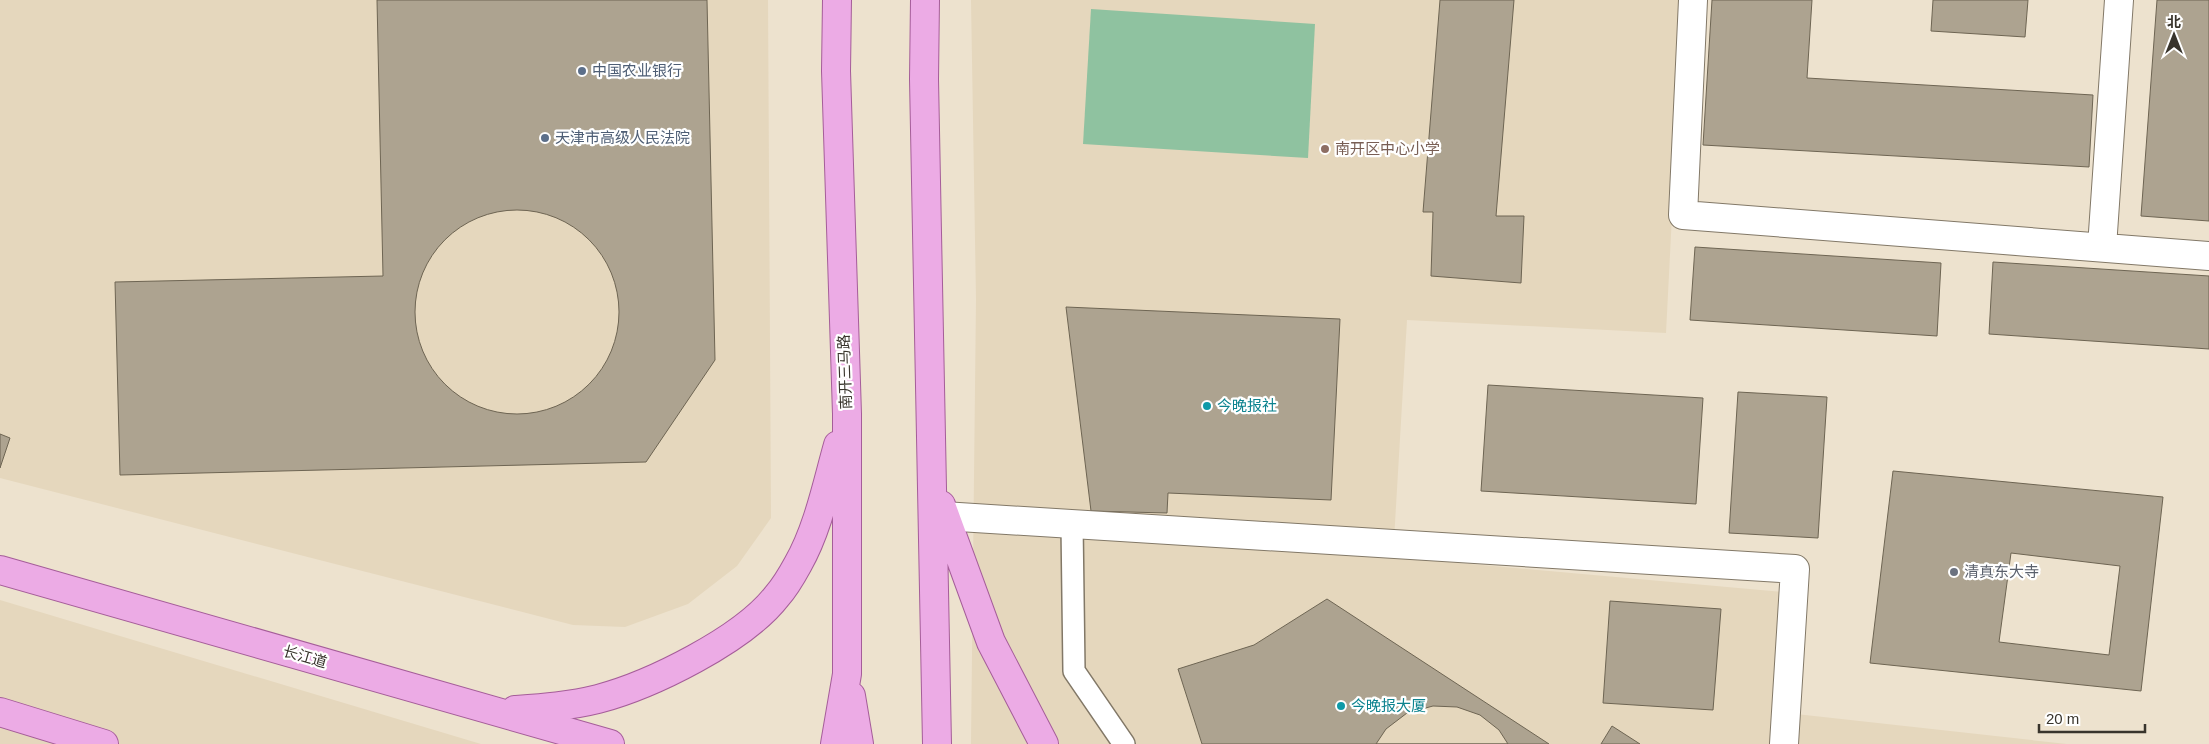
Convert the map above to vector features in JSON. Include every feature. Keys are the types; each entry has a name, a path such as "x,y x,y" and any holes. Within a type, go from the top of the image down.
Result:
{"main road":[{"name":"南开三马路","path":"835,744 847,674 847,414 836,71 837,0"},
{"path":"926,0 924,89 937,744"},
{"path":"496,711 561,706 606,696 680,666 719,644 752,621 777,597 799,563 817,519 847,414"},
{"path":"932,468 943,516 991,642 1044,744"},
{"name":"长江道","path":"0,570 610,744"},
{"path":"847,655 859,744"},
{"path":"920,744 935,662"},
{"path":"0,712 104,744"}],"street":[{"path":"1693,0 1683,215 2209,256"},
{"path":"2102,247 2119,0"},
{"path":"943,516 1795,569 1784,744"}],"lane":[{"path":"1072,524 1074,671 1124,744"}],"shaded area":[{"path":"0,0 768,0 771,518 737,566 688,604 625,627 573,625 0,478"},
{"path":"971,0 1683,0 1666,333 1407,320 1393,557 1806,594 1796,714 2067,744 971,744 976,299"},
{"path":"0,600 481,744 0,744"}],"green space":[{"path":"1091,9 1315,24 1308,158 1083,144"}],"building":[{"name":"天津市高级人民法院","path":"377,0 707,0 715,360 646,462 120,475 115,282 383,276"},
{"path":"1440,0 1514,0 1496,216 1524,216 1521,283 1431,276 1433,212 1423,212"},
{"path":"1712,0 1812,0 1807,78 2093,95 2089,167 1703,145"},
{"path":"1933,0 2028,0 2025,37 1931,31"},
{"path":"2157,0 2209,0 2209,221 2141,216"},
{"path":"517,210 537,212 556,218 565,222 589,240 607,264 611,273 617,292 619,312 617,332 611,351 607,360 589,384 565,402 556,406 537,412 517,414 497,412 478,406 469,402 445,384 427,360 423,351 417,332 415,312 417,292 423,273 427,264 445,240 469,222 478,218 497,212"},
{"path":"1695,247 1941,263 1937,336 1690,320"},
{"path":"1993,262 2209,276 2209,349 1989,334"},
{"name":"今晚报社","path":"1066,307 1340,319 1331,500 1168,493 1167,513 1091,511"},
{"path":"1488,385 1703,398 1696,504 1481,491"},
{"path":"1738,392 1827,397 1818,538 1729,533"},
{"path":"0,434 10,438 0,468"},
{"path":"1893,471 2163,497 2141,691 1870,663","holes":["2011,553 2120,566 2109,655 1999,642"]},
{"name":"今晚报大厦","path":"1327,599 1549,744 1202,744 1178,669 1254,645"},
{"path":"1610,601 1721,609 1713,710 1603,703"},
{"name":"今晚报大厦","path":"1433,706 1457,707 1480,715 1499,730 1508,744 1376,744 1386,729 1407,713"},
{"path":"1612,726 1640,744 1601,744"}],"place":[{"name":"中国农业银行","path":"582,71"},
{"name":"天津市高级人民法院","path":"545,138"},
{"name":"南开区中心小学","path":"1325,149"},
{"name":"今晚报社","path":"1207,406"},
{"name":"清真东大寺","path":"1954,572"},
{"name":"今晚报大厦","path":"1341,706"}]}
